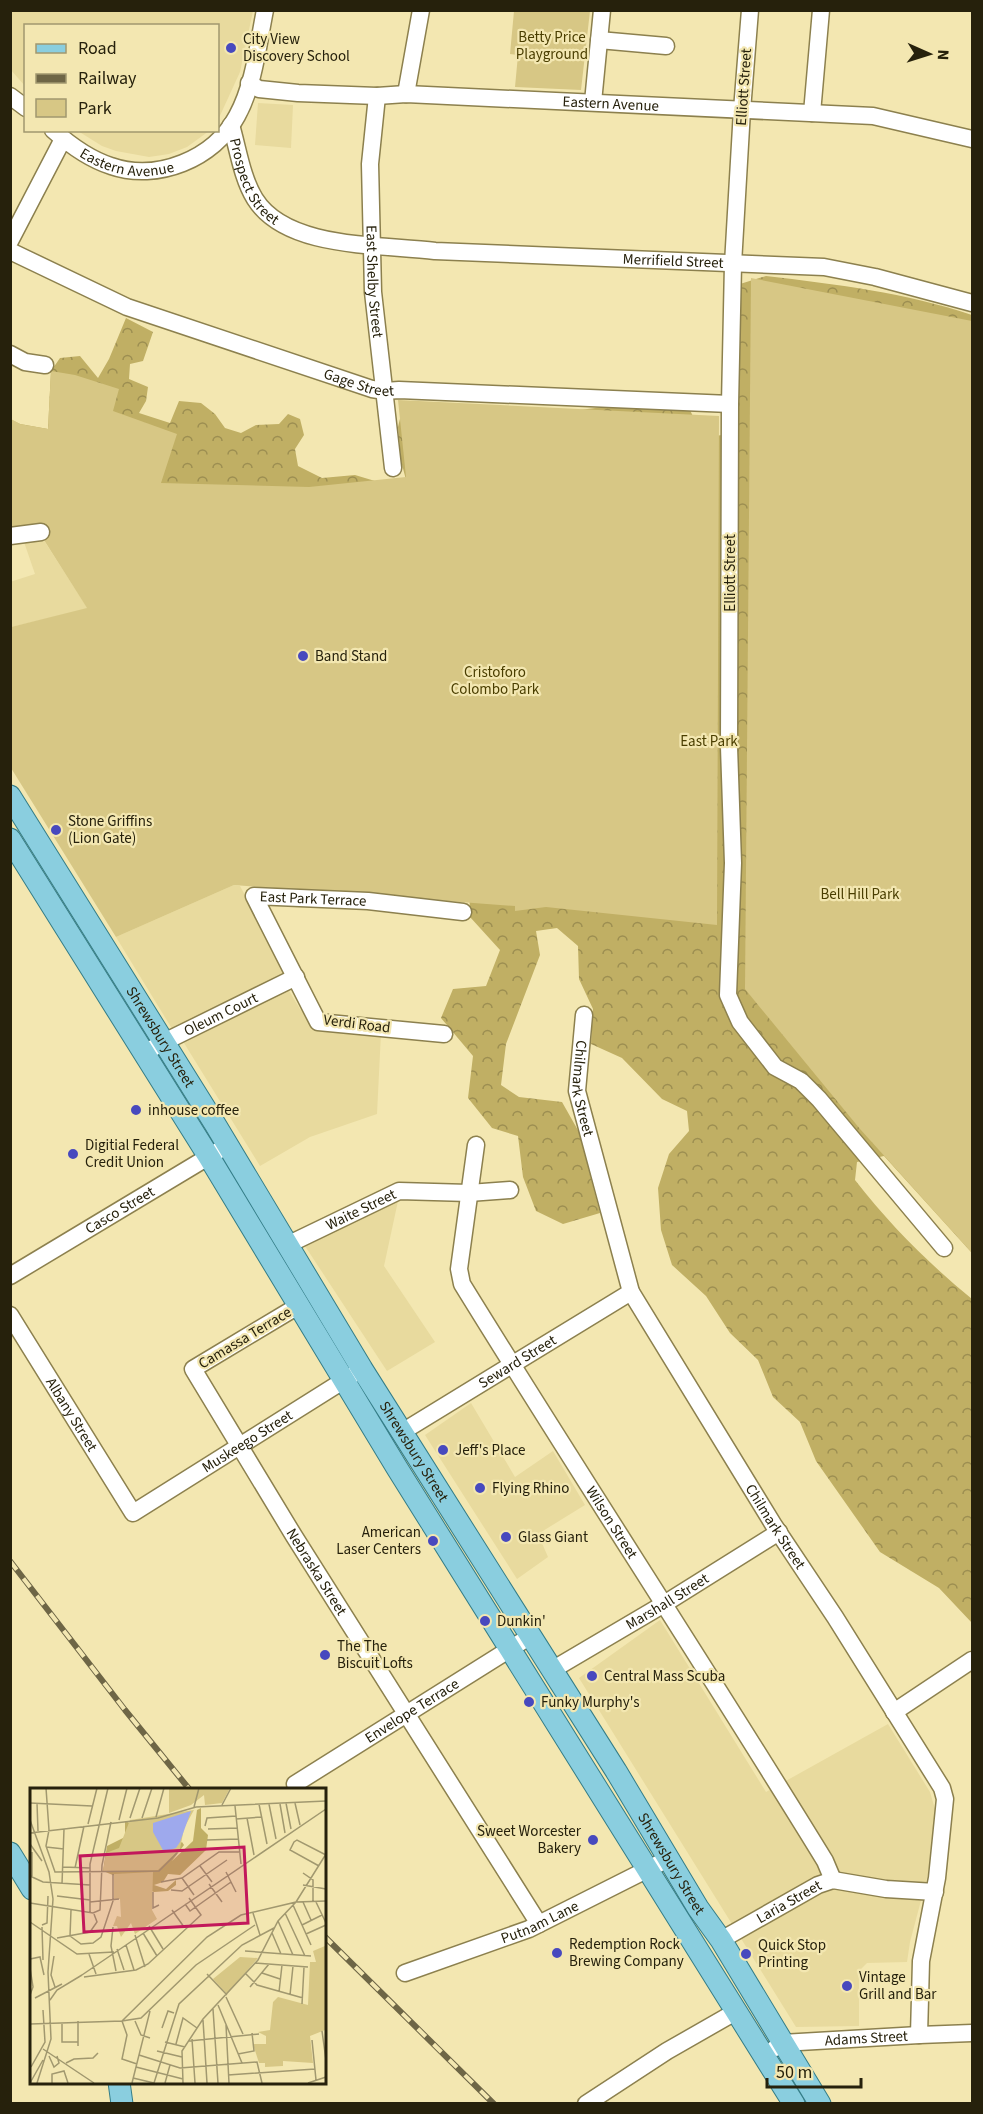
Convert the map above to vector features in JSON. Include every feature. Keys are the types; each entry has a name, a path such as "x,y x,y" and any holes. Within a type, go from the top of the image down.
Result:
{"main road":[{"name":"Shrewsbury Street","path":"10,796 288,1245 353,1375 511,1648 737,2011 820,2103"},
{"name":"Shrewsbury Street","path":"12,843 209,1157 298,1306 402,1432 698,1908 721,1940 773,2049 794,2103"},
{"path":"10,1853 30,1886"},
{"path":"119,2084 122,2103"}],"street":[{"name":"Prospect Street","path":"265,10 249,83 240,110 231,125 250,188 266,213 282,224 318,238 371,246"},
{"path":"406,94 421,10"},
{"path":"593,102 602,10"},
{"name":"Elliott Street","path":"750,10 734,264 730,404 729,747 733,863 728,995 740,1022 775,1067 801,1081 819,1098 944,1248"},
{"path":"812,113 821,10"},
{"path":"599,40 666,46"},
{"name":"Eastern Avenue","path":"249,83 259,89 377,96 406,94 873,116 972,139"},
{"path":"10,96 24,106"},
{"name":"East Shelby Street","path":"377,96 370,164 371,246 373,292 393,468"},
{"name":"Eastern Avenue","path":"58,135 101,163 123,170 143,171 179,164 200,155 231,125"},
{"path":"10,241 58,135"},
{"name":"Merrifield Street","path":"371,246 497,254 824,267 853,271 972,303"},
{"name":"Gage Street","path":"10,251 127,307 385,391 730,404"},
{"path":"10,354 26,362 45,365"},
{"path":"10,536 41,532"},
{"path":"12,843 34,836"},
{"name":"East Park Terrace","path":"296,977 254,896 368,901 463,912"},
{"name":"Oleum Court","path":"144,1053 296,977"},
{"name":"Verdi Road","path":"296,977 318,1022 444,1034"},
{"name":"Chilmark Street","path":"584,1015 577,1091 631,1292 778,1532 942,1788 945,1799 935,1892 921,1961 919,2034"},
{"name":"Casco Street","path":"10,1276 228,1145"},
{"name":"Wilson Street","path":"476,1145 459,1269 462,1284 820,1854 833,1880"},
{"name":"Waite Street","path":"288,1245 399,1191 469,1193 510,1190"},
{"name":"Seward Street","path":"402,1432 631,1292"},
{"name":"Camassa Terrace","path":"193,1370 298,1306"},
{"name":"Albany Street","path":"10,1315 133,1513"},
{"name":"Nebraska Street","path":"193,1370 539,1924"},
{"name":"Muskeego Street","path":"133,1513 353,1375"},
{"name":"Marshall Street","path":"552,1670 664,1604 778,1532"},
{"name":"Envelope Terrace","path":"295,1784 529,1637"},
{"path":"894,1712 972,1660"},
{"name":"Putnam Lane","path":"405,1974 539,1924 669,1859"},
{"name":"Laria Street","path":"721,1940 818,1885 833,1880 935,1892"},
{"path":"586,2103 667,2051 737,2011"},
{"name":"Adams Street","path":"773,2049 919,2034 972,2033"}],"shaded area":[{"name":"City View Discovery School","path":"11,10 253,10 240,72 219,118 219,24 24,24 24,85 11,70"},
{"path":"258,103 293,105 291,148 255,145"},
{"path":"80,132 208,132 187,147 169,154 149,157 102,146"},
{"path":"43,539 88,609 11,627 10,582 35,574 24,542"},
{"path":"234,885 240,886 290,978 174,1032 116,937"},
{"path":"288,989 300,1009 314,1022 381,1033 377,1114 310,1137 260,1166 184,1043"},
{"path":"398,1201 384,1266 435,1342 387,1371 305,1246"},
{"path":"471,1403 515,1477 553,1451 585,1505 538,1534 548,1557 517,1579 425,1435"},
{"path":"660,1620 766,1792 888,1724 930,1792 935,1809 928,1874 907,1962 867,1963 859,1971 859,2026 796,2027 579,1678"}],"green space":[{"name":"Betty Price Playground","path":"514,11 590,11 581,90 515,87 518,55 510,54"},
{"name":"East Park","path":"766,276 896,295 972,315 972,1253 884,1156 857,1162 855,1180 910,1243 972,1299 972,1623 939,1588 880,1552 816,1461 800,1422 773,1397 758,1360 730,1333 706,1296 672,1265 661,1230 658,1188 669,1154 689,1131 687,1111 662,1099 622,1058 591,1044 593,1009 579,979 578,946 557,928 536,931 540,955 506,1044 501,1085 519,1097 562,1102 579,1132 600,1213 563,1224 536,1211 523,1177 518,1136 492,1128 468,1098 473,1056 441,1018 453,989 486,986 500,950 470,917 469,882 421,536 401,461 398,427 404,402 516,418 611,406 690,410 703,438 728,434 740,284"},
{"name":"Bell Hill Park","path":"751,278 972,321 972,1253 860,1129 745,989"},
{"path":"126,318 153,332 143,361 130,364 129,379 148,387 146,401 139,413 170,423 179,401 201,403 215,414 225,428 241,433 256,425 279,424 288,414 300,419 304,435 295,449 298,466 322,478 355,475 385,484 171,512 10,419 20,424 48,429 51,371 60,358 80,356 98,378 109,359"},
{"name":"Cristoforo Colombo Park","path":"51,371 75,375 119,389 113,411 177,434 161,483 309,487 406,477 398,400 719,416 717,925 546,907 515,911 515,906 234,885 116,937 11,768 11,627 87,608 37,529 11,532 11,419 20,424 48,429"}],"railway":[{"path":"10,1561 188,1788"},
{"path":"326,1938 494,2104"}],"place":[{"name":"City View Discovery School","path":"231,48"},
{"name":"Band Stand","path":"303,656"},
{"name":"Stone Griffins (Lion Gate)","path":"56,830"},
{"name":"inhouse coffee","path":"136,1110"},
{"name":"Digitial Federal Credit Union","path":"73,1154"},
{"name":"Jeff's Place","path":"443,1450"},
{"name":"Flying Rhino","path":"480,1488"},
{"name":"Glass Giant","path":"506,1537"},
{"name":"American Laser Centers","path":"433,1541"},
{"name":"Dunkin'","path":"485,1621"},
{"name":"The The Biscuit Lofts","path":"325,1655"},
{"name":"Central Mass Scuba","path":"592,1676"},
{"name":"Funky Murphy's","path":"529,1702"},
{"name":"Sweet Worcester Bakery","path":"593,1840"},
{"name":"Redemption Rock Brewing Company","path":"557,1953"},
{"name":"Quick Stop Printing","path":"746,1954"},
{"name":"Vintage Grill and Bar","path":"847,1986"}]}
